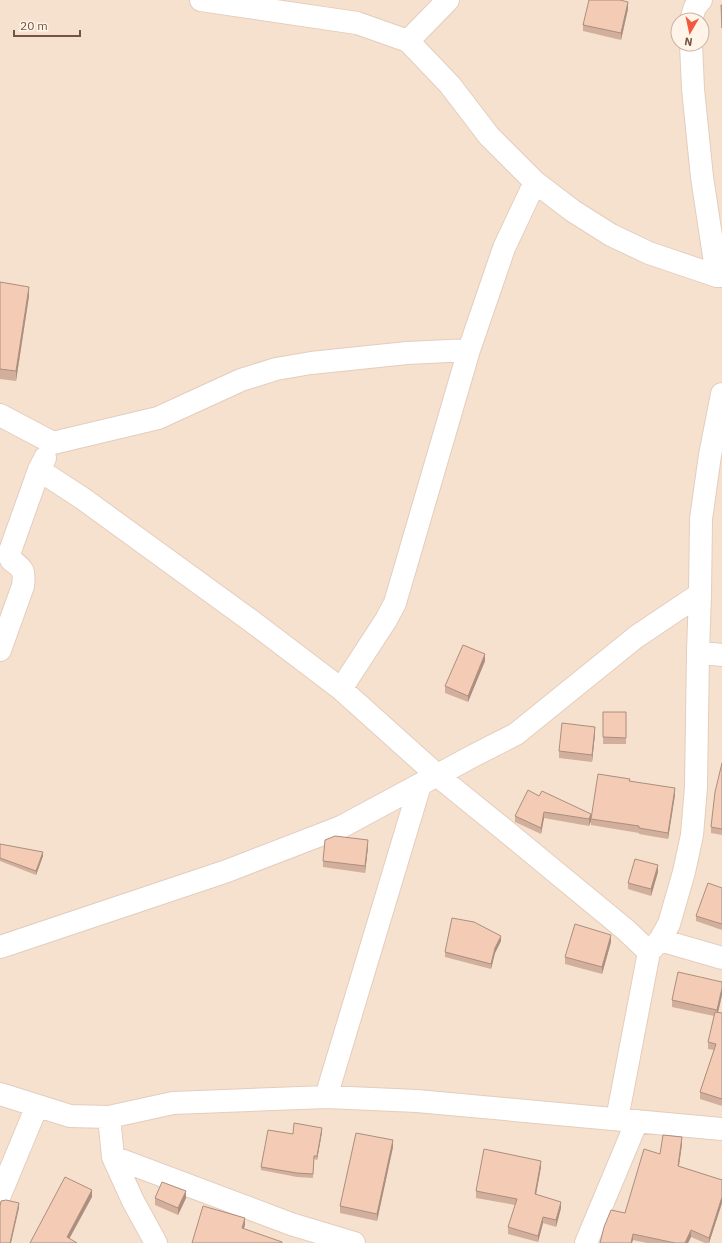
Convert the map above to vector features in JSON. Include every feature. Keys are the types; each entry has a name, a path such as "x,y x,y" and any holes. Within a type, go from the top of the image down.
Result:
{"street":[{"path":"201,0 358,23 408,41 450,85 489,136 535,182 573,211 611,235 649,253 720,276 702,177 693,89 691,52"},
{"path":"408,41 448,0"},
{"path":"693,12 695,7 701,0"},
{"path":"341,689 386,620 395,603 469,350 504,248 535,182"},
{"path":"0,415 53,443 158,418 241,380 276,369 311,363 407,353 469,350"},
{"path":"586,1243 627,1120 655,946 669,924 692,835 696,787 701,519 710,455 722,394"},
{"path":"0,650 23,586 24,575 22,568 11,560 10,554 39,470 53,443"},
{"path":"39,470 82,498 250,620 341,689 429,781 512,836 602,910 655,946 722,958"},
{"path":"0,947 227,871 341,827 516,734 636,637 700,594"},
{"path":"698,652 722,655"},
{"path":"326,1097 429,781"},
{"path":"0,1094 70,1116 109,1117 173,1103 326,1097 417,1101 722,1129"},
{"path":"0,1195 37,1106"},
{"path":"109,1117 113,1157 133,1202 156,1243"},
{"path":"113,1157 291,1224 354,1243"}],"shaded area":[{"path":"0,0 722,0 722,1243 0,1243"}],"building":[{"path":"589,0 620,0 628,2 621,33 583,25"},
{"path":"721,5 722,5 722,28"},
{"path":"0,282 29,287 16,371 0,369"},
{"path":"463,645 485,654 468,696 445,686"},
{"path":"603,712 626,712 626,738 603,737"},
{"path":"562,723 595,727 592,755 559,751"},
{"path":"722,763 722,829 711,827 715,792"},
{"path":"598,774 630,779 629,781 675,788 668,833 639,828 639,826 591,819"},
{"path":"528,790 539,796 542,791 591,814 589,819 544,812 541,828 515,816"},
{"path":"335,836 368,840 365,866 323,861 325,840"},
{"path":"0,844 43,852 36,871 0,858"},
{"path":"635,859 658,865 651,889 628,883"},
{"path":"708,883 722,888 722,924 696,916"},
{"path":"452,918 474,922 501,936 495,948 491,964 445,952"},
{"path":"575,924 611,935 602,967 565,957"},
{"path":"678,972 722,982 717,1010 672,1000"},
{"path":"715,1012 722,1013 722,1099 700,1092 716,1044 708,1042"},
{"path":"294,1123 322,1128 317,1156 314,1156 313,1174 261,1167 268,1130 293,1134"},
{"path":"356,1133 393,1140 377,1214 340,1206"},
{"path":"663,1135 682,1137 678,1166 722,1180 722,1197 709,1238 691,1230 685,1243 675,1243 633,1234 631,1243 600,1243 604,1227 611,1210 625,1213 644,1149 660,1154"},
{"path":"484,1149 541,1161 535,1194 561,1202 556,1220 543,1217 538,1236 508,1227 517,1199 476,1191"},
{"path":"65,1177 92,1190 67,1237 77,1243 30,1243"},
{"path":"162,1182 186,1191 178,1208 155,1198"},
{"path":"6,1200 19,1203 10,1243 0,1243 0,1206 1,1201"},
{"path":"203,1206 245,1218 242,1228 282,1243 192,1243"}]}
